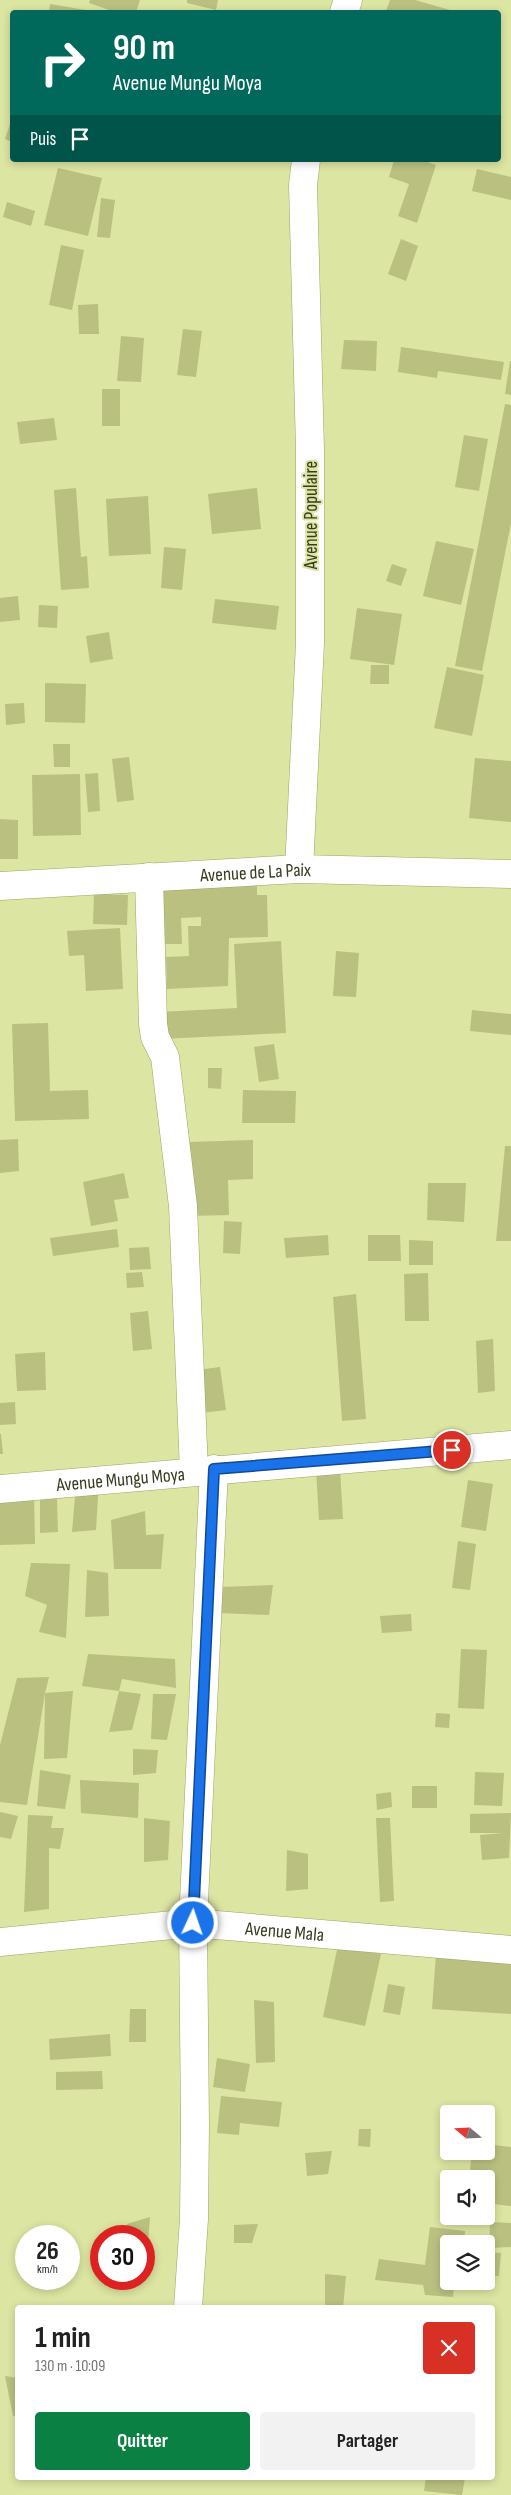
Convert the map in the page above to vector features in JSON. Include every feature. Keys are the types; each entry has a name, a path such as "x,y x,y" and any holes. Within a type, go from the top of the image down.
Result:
{"street":[{"name":"Avenue Populaire","path":"299,870 310,643 309,440 303,185 306,162"},
{"name":"Avenue de La Paix","path":"0,886 299,870 511,874"},
{"path":"149,877 153,1024 155,1037 165,1057 182,1206 204,1470 193,1923 194,2219 188,2305"},
{"name":"Avenue Mungu Moya","path":"0,1489 511,1445"},
{"name":"Avenue Mala","path":"0,1942 193,1923 511,1950"}],"building":[{"path":"90,0 140,0 137,10 109,10 89,3"},
{"path":"187,0 218,0 216,10 187,3"},
{"path":"390,0 415,0 450,10 386,10"},
{"path":"50,4 86,10 49,10"},
{"path":"10,124 10,141 5,139"},
{"path":"393,162 428,162 436,165 417,223 398,216 409,184 389,177"},
{"path":"58,168 102,178 88,236 44,225"},
{"path":"477,169 511,177 511,200 472,191"},
{"path":"101,198 115,200 110,238 97,237"},
{"path":"7,202 35,211 31,226 3,217"},
{"path":"401,239 418,246 406,281 388,274"},
{"path":"61,245 84,250 72,310 49,305"},
{"path":"98,304 99,334 79,334 78,305"},
{"path":"183,329 202,331 196,377 177,375"},
{"path":"121,336 144,338 141,382 117,381"},
{"path":"344,340 377,341 376,371 341,369"},
{"path":"401,347 504,362 501,380 438,371 437,378 398,372"},
{"path":"511,361 511,395 505,394"},
{"path":"102,389 120,389 120,426 102,426"},
{"path":"505,404 511,405 511,523 482,671 455,666"},
{"path":"54,418 57,440 20,444 17,422"},
{"path":"464,435 488,439 479,491 455,487"},
{"path":"76,488 81,557 87,556 89,588 61,590 54,490"},
{"path":"257,488 261,529 212,534 208,494"},
{"path":"148,496 151,554 109,556 106,499"},
{"path":"436,541 474,549 461,605 423,596"},
{"path":"164,547 186,549 182,590 161,588"},
{"path":"392,564 407,569 401,586 386,581"},
{"path":"18,596 20,620 0,622 0,598"},
{"path":"215,599 279,606 276,630 212,623"},
{"path":"39,605 58,606 57,628 38,627"},
{"path":"357,608 402,614 394,665 350,659"},
{"path":"109,632 113,659 90,663 86,636"},
{"path":"371,665 389,665 389,684 370,684"},
{"path":"447,667 484,675 472,736 434,728"},
{"path":"45,683 86,684 85,723 45,722"},
{"path":"24,703 25,723 6,725 5,704"},
{"path":"53,744 70,744 70,767 54,767"},
{"path":"129,757 134,800 117,802 112,759"},
{"path":"475,758 511,761 511,822 469,818"},
{"path":"98,773 100,811 88,812 85,774"},
{"path":"80,774 81,835 33,836 32,775"},
{"path":"0,819 18,820 18,859 0,859"},
{"path":"257,879 257,895 267,895 268,937 229,938 228,986 167,989 166,957 189,956 188,926 201,926 201,917 181,918 182,944 158,944 157,884"},
{"path":"94,894 128,895 127,925 93,924"},
{"path":"120,928 123,989 86,991 84,955 69,956 67,931"},
{"path":"281,941 286,1033 160,1039 159,1012 237,1008 234,944"},
{"path":"336,951 359,953 356,997 333,996"},
{"path":"472,1010 511,1014 511,1035 470,1031"},
{"path":"48,1023 50,1091 88,1090 89,1119 15,1121 12,1024"},
{"path":"274,1044 279,1079 259,1082 254,1047"},
{"path":"208,1068 222,1068 221,1089 208,1088"},
{"path":"243,1090 296,1091 295,1123 242,1123"},
{"path":"18,1139 19,1171 0,1173 0,1140"},
{"path":"253,1140 253,1179 228,1180 229,1215 189,1216 187,1142"},
{"path":"505,1146 511,1146 511,1241 496,1241"},
{"path":"124,1173 129,1198 114,1200 118,1221 91,1226 83,1182"},
{"path":"428,1183 466,1183 464,1222 427,1220"},
{"path":"224,1221 242,1222 240,1254 223,1253"},
{"path":"117,1229 119,1247 53,1256 50,1238"},
{"path":"328,1235 329,1255 286,1258 284,1238"},
{"path":"368,1235 400,1235 401,1261 368,1261"},
{"path":"409,1240 433,1241 433,1265 409,1265"},
{"path":"149,1247 151,1269 130,1270 129,1248"},
{"path":"142,1272 144,1287 127,1288 126,1273"},
{"path":"428,1273 429,1321 405,1321 404,1274"},
{"path":"356,1294 366,1419 342,1421 333,1297"},
{"path":"148,1311 152,1349 133,1351 130,1313"},
{"path":"493,1339 495,1391 478,1393 476,1341"},
{"path":"45,1352 46,1390 17,1391 15,1354"},
{"path":"220,1367 226,1410 202,1413 197,1370"},
{"path":"15,1402 16,1424 0,1425 0,1403"},
{"path":"1,1434 3,1454 0,1454"},
{"path":"340,1469 343,1519 319,1520 316,1470"},
{"path":"99,1480 96,1530 72,1532 76,1485"},
{"path":"468,1480 493,1484 486,1531 461,1527"},
{"path":"34,1494 35,1544 0,1545 0,1495"},
{"path":"40,1499 57,1499 58,1532 40,1533"},
{"path":"145,1511 146,1535 164,1534 161,1569 114,1569 111,1520"},
{"path":"458,1541 476,1544 470,1590 452,1588"},
{"path":"31,1563 70,1564 66,1638 39,1632 47,1605 25,1596"},
{"path":"87,1570 108,1573 109,1616 85,1617"},
{"path":"273,1585 269,1615 218,1613 219,1587"},
{"path":"411,1614 412,1631 382,1633 380,1616"},
{"path":"461,1649 487,1650 484,1709 458,1708"},
{"path":"88,1654 175,1659 176,1688 122,1679 119,1691 82,1686"},
{"path":"49,1677 27,1805 0,1802 0,1745 17,1678"},
{"path":"73,1691 67,1758 44,1759 45,1693"},
{"path":"119,1691 141,1694 132,1730 109,1732"},
{"path":"153,1694 176,1694 167,1740 151,1739"},
{"path":"436,1713 450,1714 449,1728 435,1727"},
{"path":"133,1749 158,1750 156,1773 133,1775"},
{"path":"40,1770 71,1775 65,1809 37,1806"},
{"path":"475,1772 504,1773 502,1806 474,1805"},
{"path":"80,1780 139,1783 138,1818 81,1813"},
{"path":"412,1786 437,1786 437,1808 412,1808"},
{"path":"391,1792 392,1807 377,1810 376,1794"},
{"path":"0,1812 18,1816 11,1839 0,1837"},
{"path":"511,1813 509,1858 482,1860 480,1835 504,1833 470,1833 470,1814"},
{"path":"28,1815 53,1816 51,1828 64,1828 60,1849 49,1848 49,1909 24,1912"},
{"path":"144,1818 170,1821 168,1860 144,1862"},
{"path":"376,1818 390,1818 394,1901 380,1902"},
{"path":"287,1850 308,1854 308,1889 286,1891"},
{"path":"338,1945 381,1954 365,2026 323,2017"},
{"path":"436,1954 511,1959 511,2014 432,2009"},
{"path":"388,1984 405,1987 400,2015 383,2012"},
{"path":"254,2000 274,2002 275,2062 256,2063"},
{"path":"130,2009 146,2009 146,2042 129,2042"},
{"path":"110,2034 111,2056 50,2060 49,2039"},
{"path":"217,2058 250,2064 245,2092 213,2087"},
{"path":"102,2071 103,2089 56,2090 56,2072"},
{"path":"221,2096 282,2102 279,2127 240,2123 239,2135 217,2133"},
{"path":"359,2129 371,2129 370,2147 358,2146"},
{"path":"495,2145 511,2147 511,2206 495,2204 495,2170 470,2170 471,2160 495,2160"},
{"path":"332,2151 328,2174 307,2176 305,2153"},
{"path":"150,2217 149,2225 127,2224"},
{"path":"495,2222 511,2223 511,2247 495,2248 495,2235 490,2235 490,2225 495,2225"},
{"path":"258,2224 252,2243 234,2243 234,2225"},
{"path":"430,2227 465,2231 465,2235 440,2235 440,2290 454,2290 453,2297 425,2295 423,2285 375,2280 379,2259 425,2265"},
{"path":"495,2253 501,2253 499,2276 495,2276"},
{"path":"325,2274 346,2276 343,2305 325,2305"},
{"path":"5,2376 15,2378 15,2416 13,2416"},
{"path":"426,2480 465,2480 462,2495 424,2491"}],"route":[{"path":"193,1923 214,1469 452,1450"}]}
